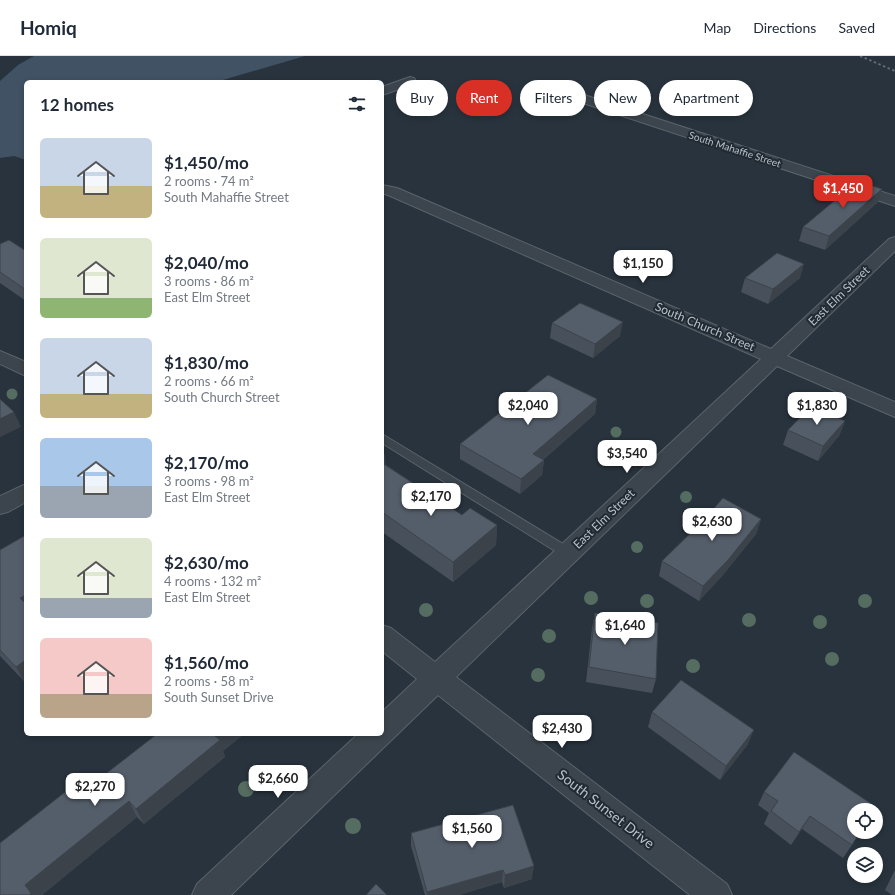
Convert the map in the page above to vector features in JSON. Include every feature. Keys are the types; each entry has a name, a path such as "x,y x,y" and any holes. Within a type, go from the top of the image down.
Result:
{"street":[{"path":"384,90 396,86"},
{"name":"South Mahaffie Street","path":"586,100 895,201"},
{"name":"South Church Street","path":"384,189 392,191 895,410"},
{"name":"East Elm Street","path":"384,728 895,242"},
{"path":"3,358 24,352"},
{"path":"3,358 24,369"},
{"path":"0,506 24,493"},
{"name":"South Sunset Drive","path":"384,638 716,895"},
{"path":"208,895 376,736"}],"lane":[{"path":"384,439 568,553"}],"water":[{"path":"34,56 305,56 223,80 24,80 24,159 14,156 0,158 0,81 18,65"}],"building":[{"path":"858,181 882,189 829,236 803,227"},
{"path":"9,240 24,250 24,289 0,272 0,244"},
{"path":"777,253 804,264 773,289 745,278"},
{"path":"580,303 623,322 595,344 552,323"},
{"path":"548,375 597,399 533,454 544,460 521,479 460,444"},
{"path":"0,399 14,412 0,419"},
{"path":"811,406 845,421 823,446 788,430"},
{"path":"384,464 462,515 470,508 497,525 453,562 384,513"},
{"path":"723,498 761,519 728,560 703,586 662,561 701,523"},
{"path":"24,536 24,596 20,598 24,602 24,661 16,667 0,650 0,550"},
{"path":"595,613 658,623 656,679 589,667"},
{"path":"681,680 754,730 726,766 652,712"},
{"path":"154,736 215,736 220,740 136,809 129,801 25,885 31,893 29,895 0,895 0,843 69,789 76,797"},
{"path":"794,752 870,803 847,803 847,839 856,839 852,845 810,816 799,832 771,811 778,801 764,792"},
{"path":"513,805 534,866 505,875 503,870 427,892 411,833"},
{"path":"376,884 387,895 366,895"}],"railway":[{"path":"860,56 895,71"}]}
